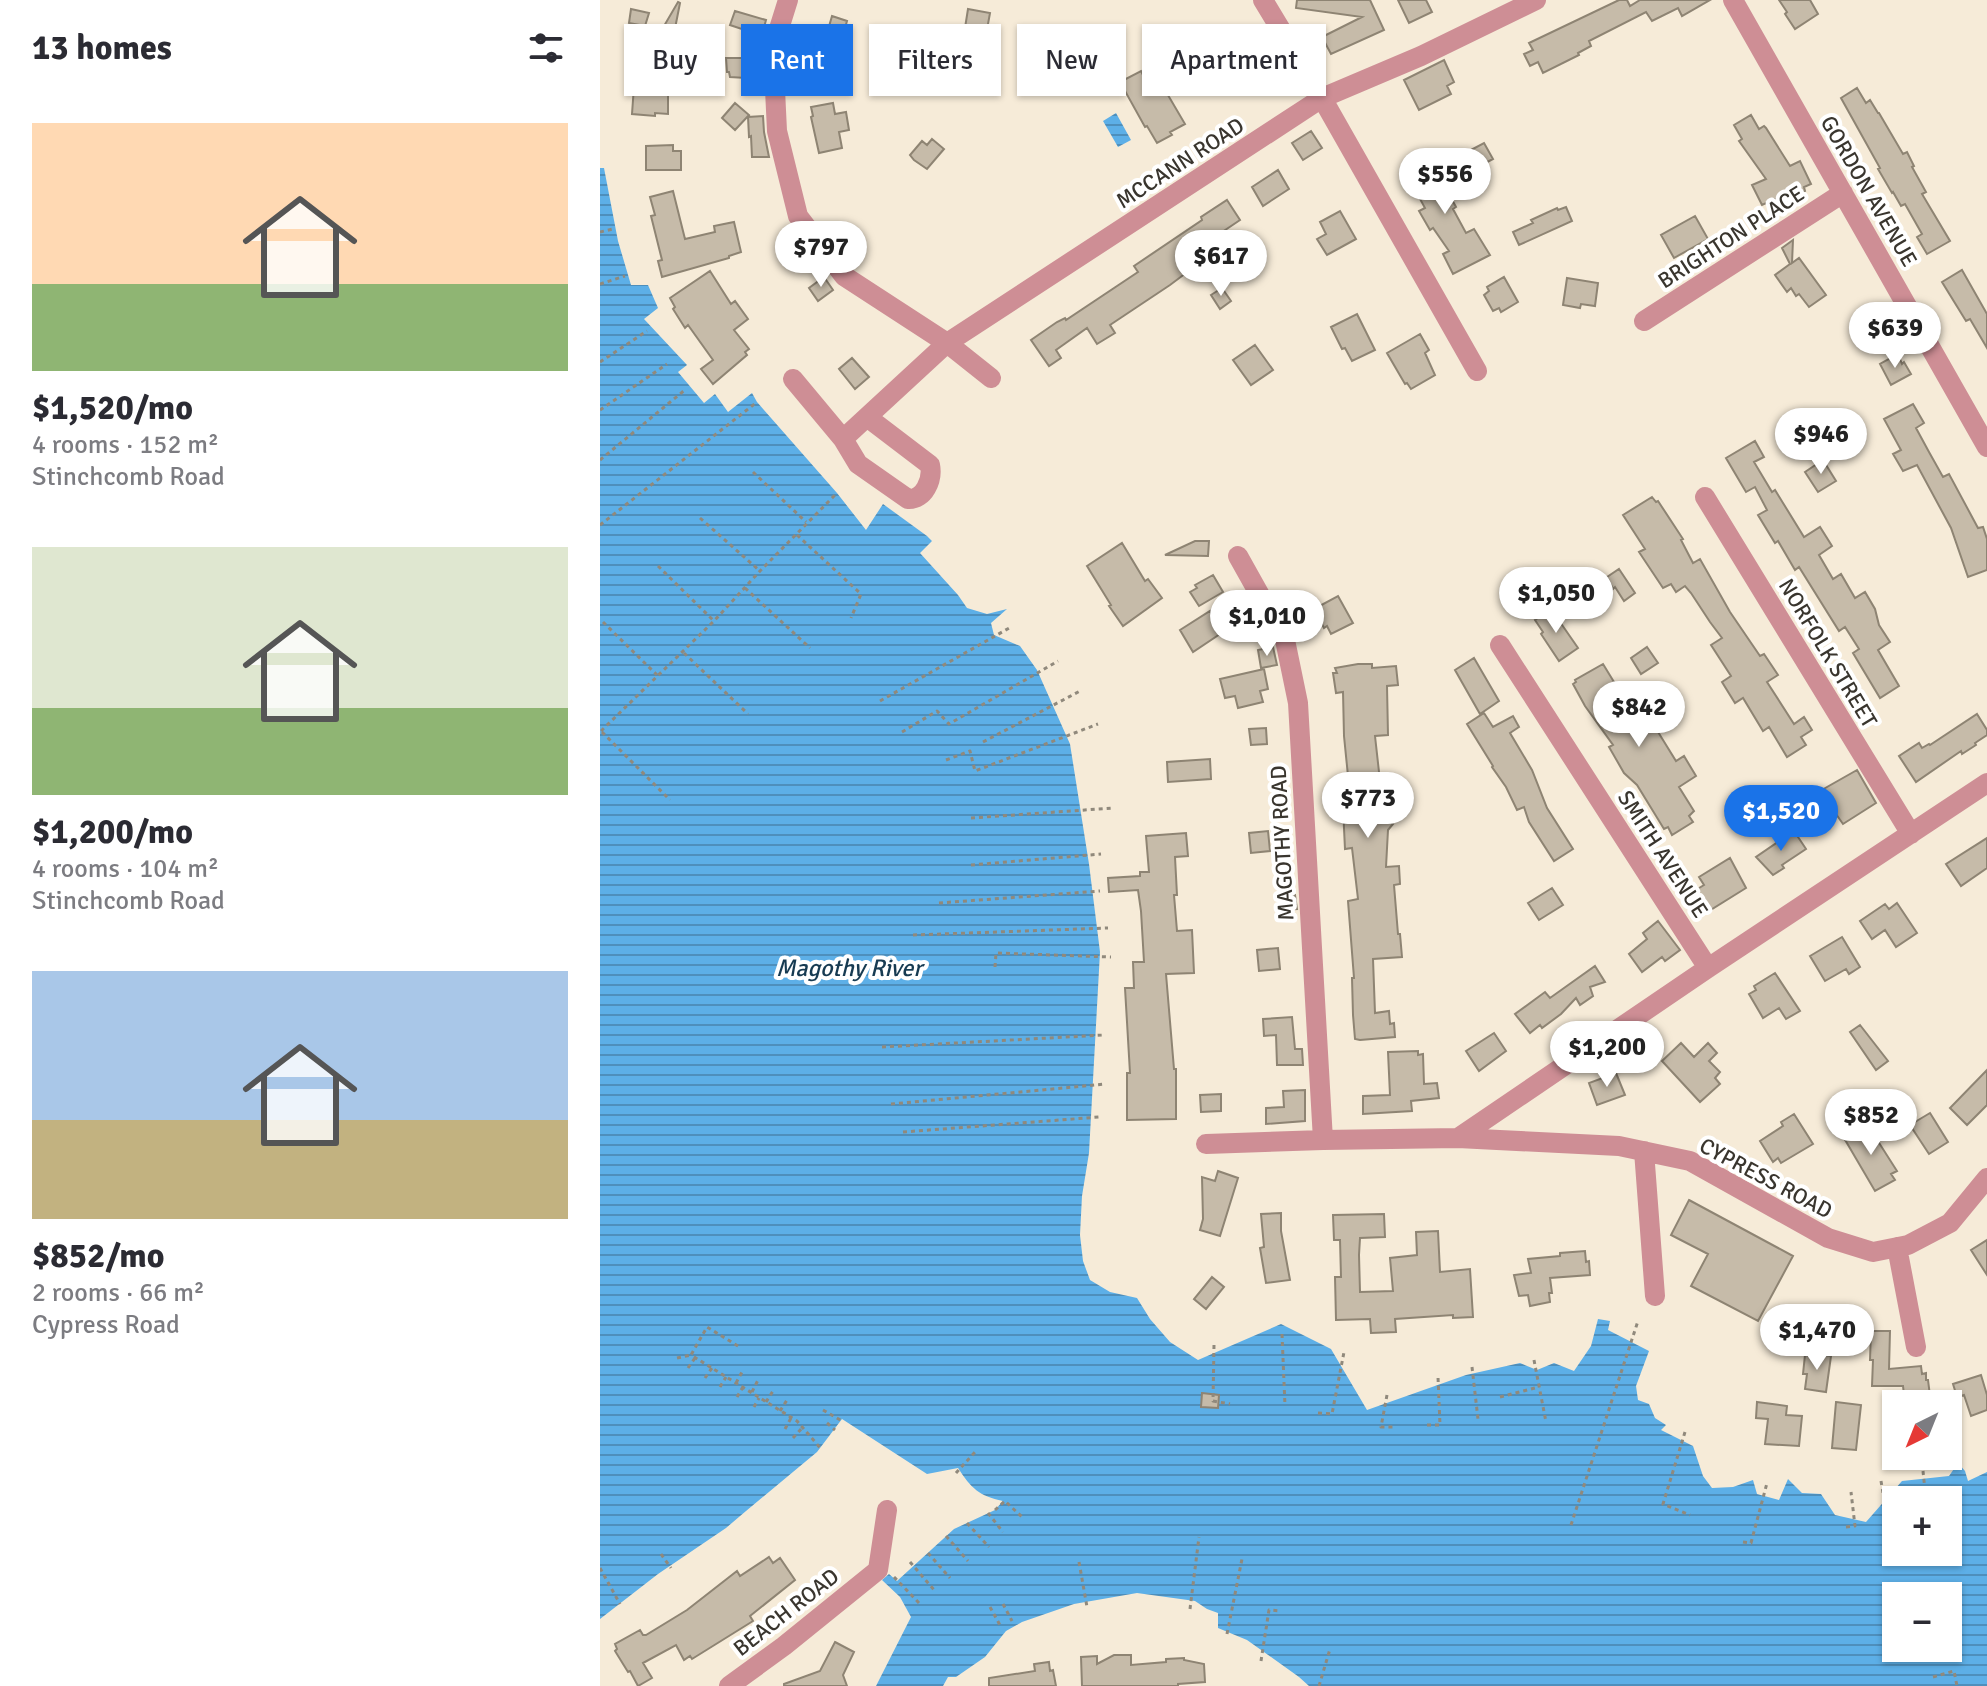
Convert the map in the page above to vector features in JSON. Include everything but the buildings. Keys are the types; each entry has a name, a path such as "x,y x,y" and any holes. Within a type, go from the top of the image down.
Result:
{"street":[{"path":"788,0 773,48 777,131 798,216 844,276 947,343 991,378"},
{"path":"1263,0 1477,371"},
{"name":"MCCANN ROAD","path":"843,439 947,343 1322,98 1421,56 1536,0"},
{"name":"GORDON AVENUE","path":"1733,0 1987,447"},
{"name":"BRIGHTON PLACE","path":"1644,321 1843,193"},
{"path":"793,379 843,439 858,464 908,499 915,500 922,496 932,474 930,465 867,417"},
{"name":"NORFOLK STREET","path":"1705,497 1911,834"},
{"name":"MAGOTHY ROAD","path":"1238,556 1285,640 1298,703 1323,1140"},
{"name":"SMITH AVENUE","path":"1500,645 1708,968"},
{"path":"1458,1138 1987,783"},
{"name":"CYPRESS ROAD","path":"1206,1144 1458,1138 1619,1146 1690,1161 1828,1238 1873,1252 1908,1245 1950,1223 1987,1178"},
{"path":"1644,1151 1655,1296"},
{"path":"1897,1247 1916,1347"},
{"path":"882,1575 887,1510"},
{"name":"BEACH ROAD","path":"729,1686 882,1575"}],"path":[{"path":"600,232 613,229"},
{"path":"600,284 625,276"},
{"path":"600,362 647,331"},
{"path":"600,410 667,364"},
{"path":"600,460 686,389"},
{"path":"600,525 757,402"},
{"path":"753,472 807,522"},
{"path":"670,800 600,730 714,621 837,493"},
{"path":"700,518 760,571"},
{"path":"745,588 797,534"},
{"path":"797,534 861,594 851,618"},
{"path":"658,566 714,621"},
{"path":"745,588 810,648"},
{"path":"603,622 657,676"},
{"path":"880,701 1011,627"},
{"path":"683,652 748,714"},
{"path":"902,732 937,711 949,724 1058,661"},
{"path":"983,742 1082,690"},
{"path":"946,760 970,751 975,771 1098,724"},
{"path":"971,818 1113,808"},
{"path":"971,865 1101,854"},
{"path":"939,903 1100,891"},
{"path":"913,935 1108,928"},
{"path":"995,967 996,953 1111,957"},
{"path":"882,1047 1104,1035"},
{"path":"891,1104 1106,1084"},
{"path":"903,1132 1099,1117"},
{"path":"1571,1525 1638,1321"},
{"path":"688,1368 707,1327 738,1346"},
{"path":"1282,1334 1285,1406"},
{"path":"1214,1345 1213,1401 1230,1404"},
{"path":"1318,1413 1332,1414 1344,1352"},
{"path":"677,1358 693,1356 752,1392 803,1427 822,1450"},
{"path":"1534,1360 1546,1422"},
{"path":"1472,1367 1478,1419"},
{"path":"705,1378 712,1368"},
{"path":"736,1383 742,1372"},
{"path":"720,1387 726,1377"},
{"path":"1427,1425 1440,1425 1438,1377"},
{"path":"752,1392 758,1380"},
{"path":"737,1397 743,1387"},
{"path":"1500,1397 1539,1387"},
{"path":"766,1402 773,1391"},
{"path":"1387,1395 1381,1427 1394,1427"},
{"path":"754,1407 759,1398"},
{"path":"780,1411 787,1400"},
{"path":"770,1416 774,1407"},
{"path":"823,1410 842,1421"},
{"path":"785,1429 791,1418"},
{"path":"827,1423 835,1430"},
{"path":"793,1438 803,1427"},
{"path":"1685,1432 1663,1504 1690,1515"},
{"path":"956,1473 975,1452"},
{"path":"1923,1471 1925,1486"},
{"path":"1881,1481 1882,1487"},
{"path":"1743,1542 1751,1543 1767,1483"},
{"path":"1846,1527 1855,1526 1851,1492"},
{"path":"995,1510 1005,1501 1022,1517"},
{"path":"988,1513 1003,1532"},
{"path":"967,1523 989,1547"},
{"path":"946,1536 968,1561"},
{"path":"1190,1609 1199,1537"},
{"path":"928,1553 950,1578"},
{"path":"661,1554 671,1568"},
{"path":"1227,1634 1242,1559"},
{"path":"910,1562 935,1591"},
{"path":"1079,1562 1087,1607"},
{"path":"600,1568 620,1604"},
{"path":"882,1575 920,1604"},
{"path":"1003,1604 1012,1621"},
{"path":"990,1607 1001,1627"},
{"path":"1261,1661 1269,1610 1281,1611"},
{"path":"1319,1686 1330,1649"},
{"path":"1933,1677 1954,1671 1957,1686"}],"water":[{"path":"1116,113 1131,140 1118,147 1103,121"},
{"name":"Magothy River","path":"600,168 604,168 618,241 631,285 648,285 658,308 644,319 687,365 678,372 704,403 715,394 728,412 752,393 866,530 883,504 932,541 920,553 967,608 987,614 1007,609 991,623 994,635 1020,646 1037,670 1070,744 1100,952 1089,1153 1080,1235 1083,1261 1090,1280 1110,1292 1137,1298 1170,1342 1198,1360 1281,1324 1331,1349 1367,1410 1466,1375 1520,1363 1537,1370 1554,1363 1574,1371 1591,1346 1598,1319 1610,1321 1608,1330 1649,1351 1636,1386 1638,1400 1649,1404 1655,1418 1666,1425 1661,1430 1693,1446 1703,1476 1712,1488 1733,1487 1753,1480 1757,1494 1779,1500 1788,1479 1802,1493 1821,1494 1835,1515 1866,1522 1882,1504 1882,1566 1962,1566 1962,1486 1898,1486 1902,1481 1949,1476 1953,1470 1962,1468 1968,1481 1987,1472 1987,1686 1309,1686 1247,1640 1218,1628 1218,1613 1195,1601 1137,1593 1074,1604 1022,1622 1006,1631 985,1657 956,1677 948,1677 943,1686 876,1686 911,1617 900,1597 882,1580 889,1574 897,1581 954,1529 995,1510 1003,1501 976,1490 958,1468 927,1474 842,1419 817,1452 726,1528 658,1574 600,1619"}]}
